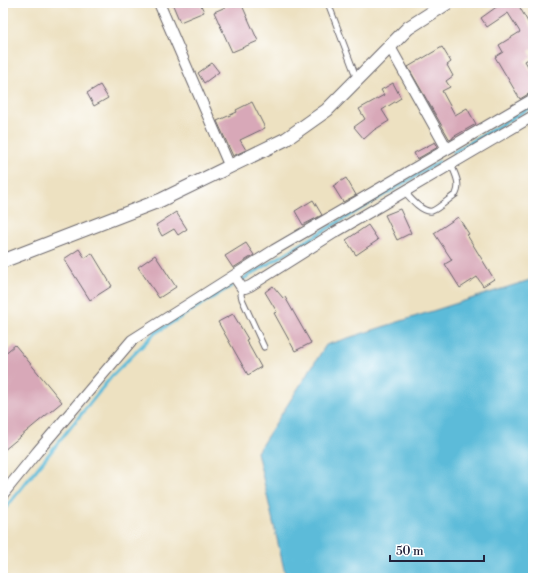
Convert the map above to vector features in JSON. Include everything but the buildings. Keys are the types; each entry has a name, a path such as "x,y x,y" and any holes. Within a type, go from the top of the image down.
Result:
{"street":[{"path":"159,3 230,167"},
{"path":"3,261 162,200 286,140 327,110 408,28 447,3"},
{"path":"390,47 451,164"},
{"path":"3,494 132,340 274,250 533,99"},
{"path":"234,276 242,288 250,286 334,233 533,116"}],"lane":[{"path":"328,3 357,80"},
{"path":"404,191 414,203 427,211 434,210 458,191 458,183 451,164"},
{"path":"242,288 242,299 264,347"}],"water":[{"path":"533,279 533,578 286,578 257,452 326,345"}],"waterway":[{"path":"454,152 533,106"},
{"path":"243,279 439,162"},
{"path":"3,511 112,376 155,333 231,286"}]}
